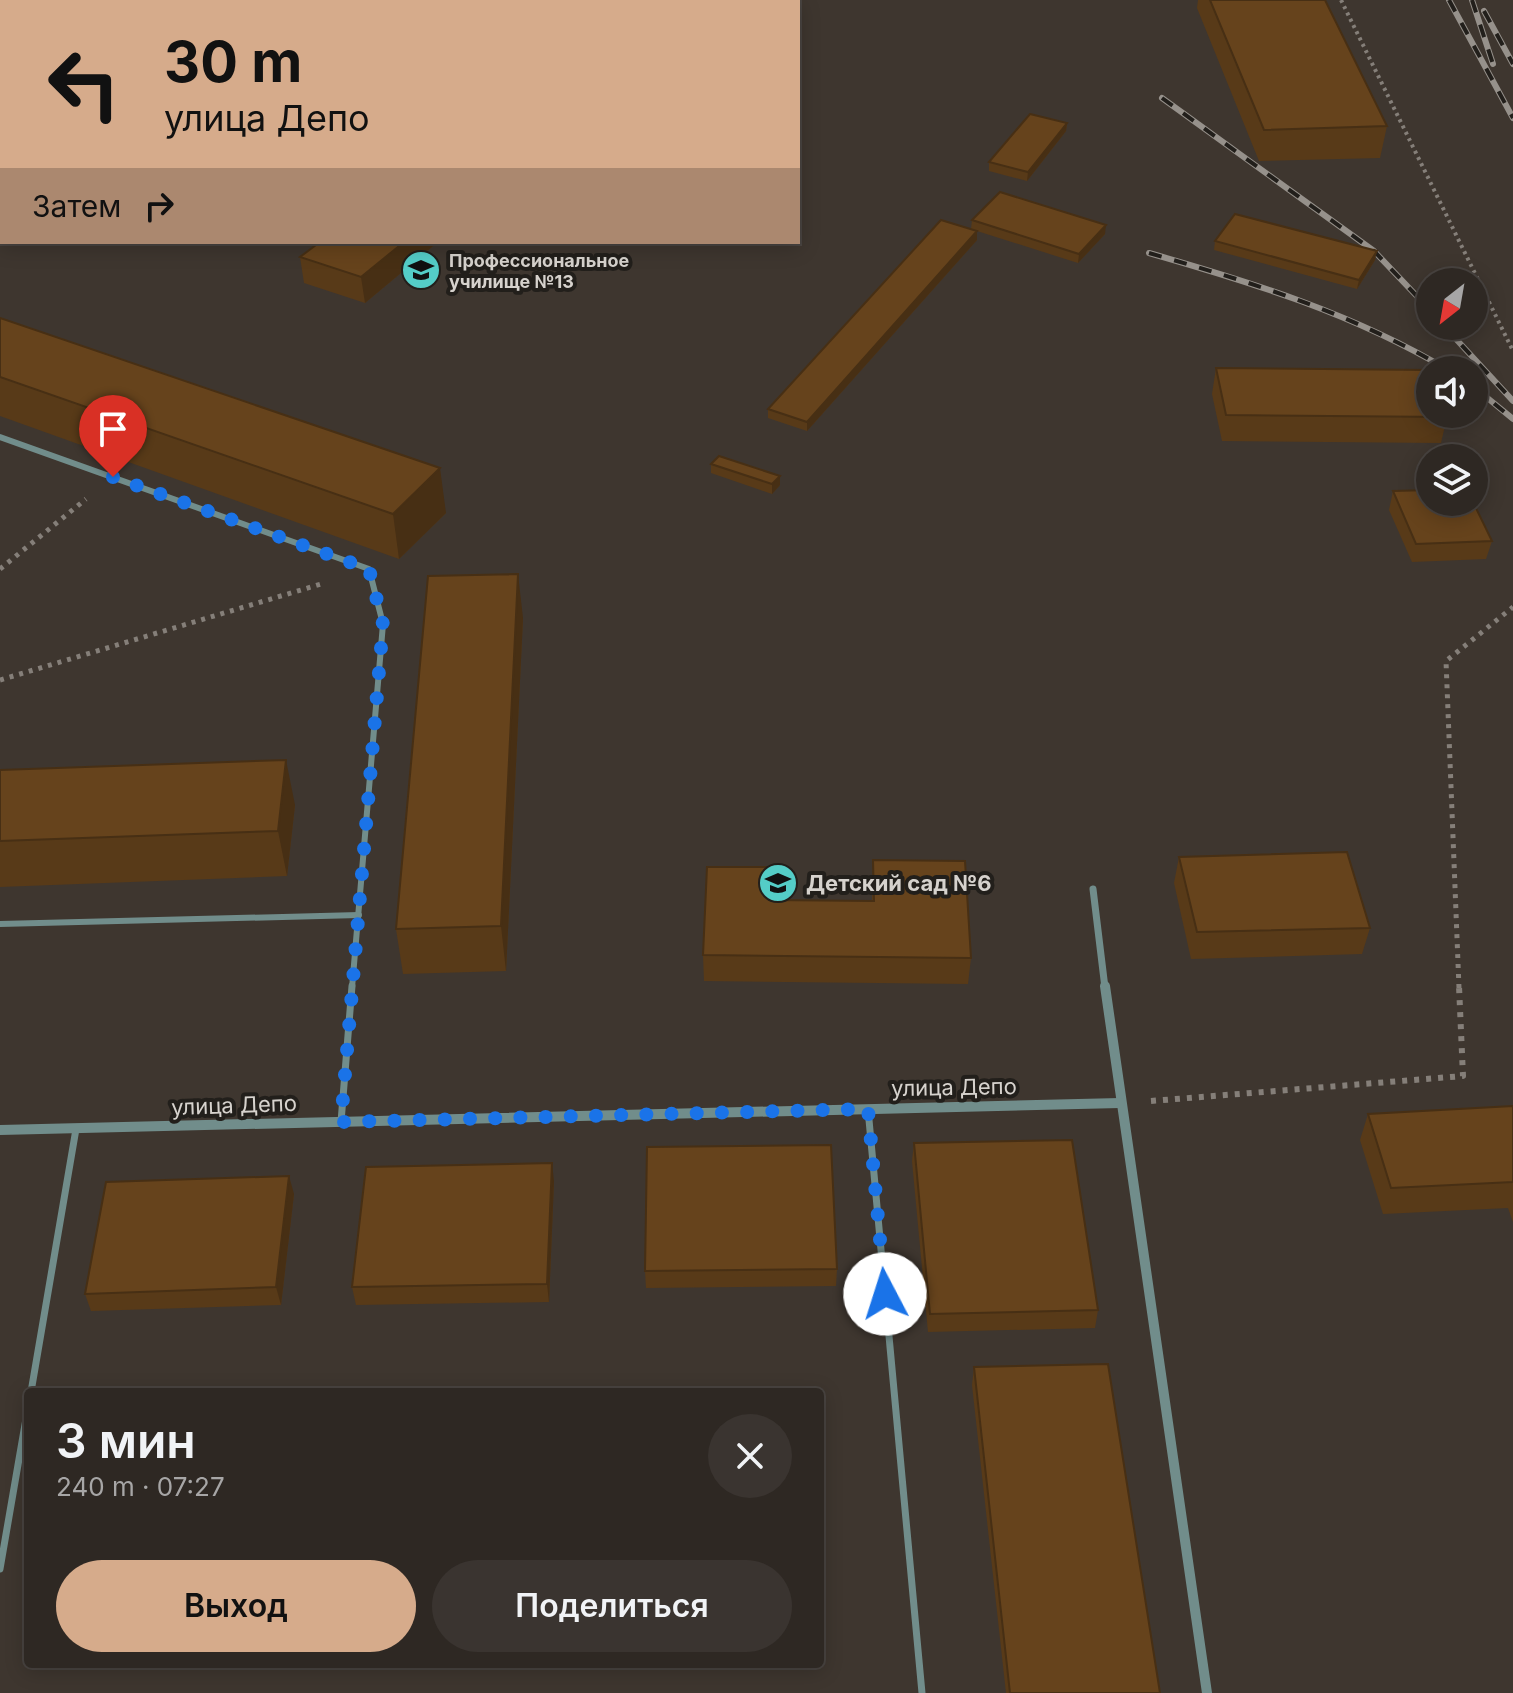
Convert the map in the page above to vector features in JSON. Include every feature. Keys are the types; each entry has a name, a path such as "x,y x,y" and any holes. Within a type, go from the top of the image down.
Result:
{"street":[{"path":"1093,889 1120,1103 1207,1693"},
{"name":"улица Депо","path":"0,1130 1120,1103"}],"lane":[{"path":"0,437 369,569 383,624 341,1122"},
{"path":"0,924 359,915"},
{"path":"868,1109 922,1693"},
{"path":"32,1388 76,1129"},
{"path":"0,1569 24,1430"}],"path":[{"path":"1341,0 1513,351"},
{"path":"0,569 113,477"},
{"path":"0,680 369,569"},
{"path":"1120,1103 1463,1076 1446,661 1513,607"}],"building":[{"path":"1210,0 1325,0 1387,126 1264,130"},
{"path":"1030,114 1067,123 1028,172 989,162"},
{"path":"1000,192 1106,225 1079,254 972,220"},
{"path":"1235,214 1377,251 1359,280 1215,241"},
{"path":"941,220 977,231 807,422 768,409"},
{"path":"317,244 402,244 361,277 300,257"},
{"path":"0,318 440,468 393,514 0,377"},
{"path":"1216,368 1416,370 1416,417 1226,415"},
{"path":"719,456 780,476 772,484 711,464"},
{"path":"1416,490 1416,516 1480,516 1492,541 1416,544 1393,491"},
{"path":"518,574 501,926 396,929 428,576"},
{"path":"286,760 278,831 0,841 0,770"},
{"path":"1347,852 1370,928 1197,932 1179,857"},
{"path":"873,860 965,861 971,958 703,955 707,867 769,867 769,900 874,901"},
{"path":"1513,1106 1513,1182 1391,1188 1368,1114"},
{"path":"1072,1140 1098,1310 930,1314 914,1143"},
{"path":"831,1145 837,1269 645,1271 647,1147"},
{"path":"552,1163 547,1284 352,1287 366,1167"},
{"path":"289,1176 276,1287 85,1294 106,1182"},
{"path":"1108,1364 1160,1693 1010,1693 974,1367"}],"railway":[{"path":"1449,0 1513,118"},
{"path":"1472,0 1493,64"},
{"path":"1484,11 1513,64"},
{"path":"1162,98 1374,251 1416,295"},
{"path":"1149,253 1303,302 1376,332 1423,356"},
{"path":"1457,340 1513,401"},
{"path":"1488,398 1513,419"}],"place":[{"name":"Профессиональное училище №13","path":"421,270"},
{"name":"Детский сад №6","path":"778,883"}],"route":[{"path":"113,477 369,569 383,624 341,1122 868,1109 885,1294"}]}
